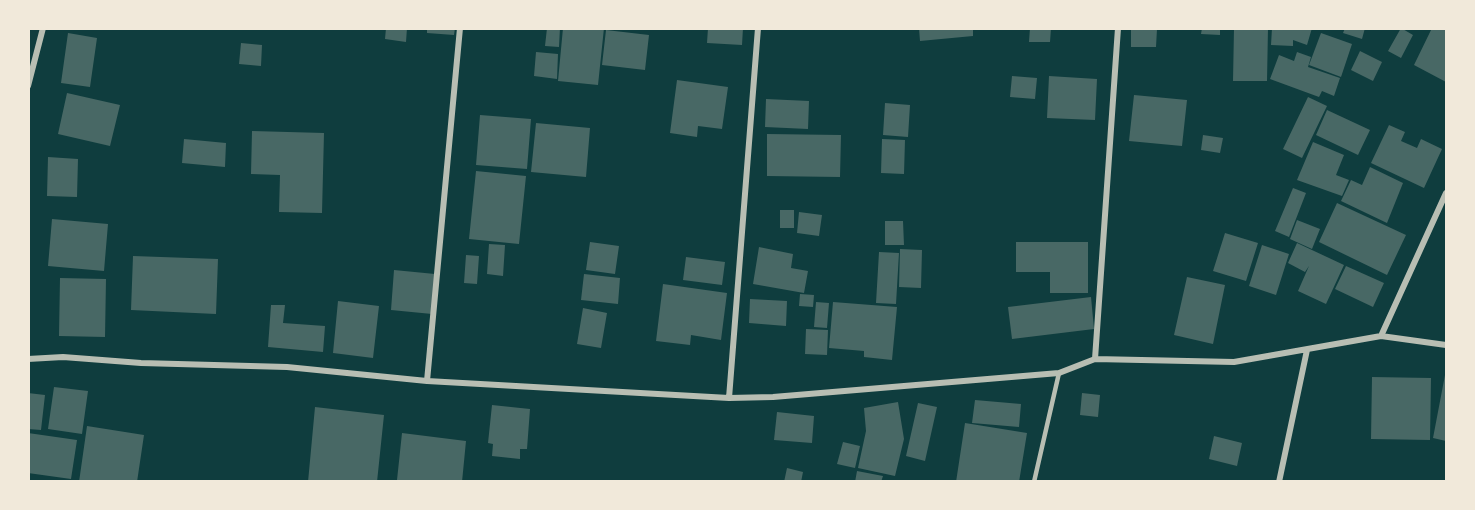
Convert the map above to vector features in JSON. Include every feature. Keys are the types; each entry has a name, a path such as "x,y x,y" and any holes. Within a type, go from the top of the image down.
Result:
{"street":[{"path":"28,86 43,28"},
{"path":"427,381 460,28"},
{"path":"729,398 758,28"},
{"path":"1095,359 1118,28"},
{"path":"1381,336 1446,193"},
{"path":"28,359 63,357 141,363 286,368 427,381 729,398 785,396 1059,373 1095,359 1234,362 1381,336 1446,345"},
{"path":"1279,482 1307,350"}],"lane":[{"path":"1034,482 1059,373"}],"building":[{"path":"386,28 407,28 406,42 385,39"},
{"path":"427,28 455,28 454,35 427,33"},
{"path":"547,28 560,28 559,47 545,46"},
{"path":"563,28 604,28 598,85 558,81"},
{"path":"708,28 743,28 742,45 707,43"},
{"path":"919,28 973,28 973,36 920,41"},
{"path":"1030,28 1051,28 1050,42 1029,42"},
{"path":"1131,28 1157,29 1156,47 1131,47"},
{"path":"1202,28 1220,28 1220,35 1201,34"},
{"path":"1234,28 1268,28 1267,81 1233,81"},
{"path":"1272,28 1312,28 1307,45 1293,40 1293,46 1271,45"},
{"path":"1345,28 1365,28 1362,39 1343,33"},
{"path":"1401,28 1413,35 1401,58 1388,51"},
{"path":"1432,28 1446,30 1446,82 1414,65"},
{"path":"606,30 649,35 645,70 602,65"},
{"path":"68,33 97,38 90,87 61,83"},
{"path":"1321,33 1352,44 1341,77 1309,65"},
{"path":"241,43 262,45 261,66 239,64"},
{"path":"1360,51 1382,62 1373,81 1351,70"},
{"path":"536,52 558,54 557,79 534,76"},
{"path":"1297,52 1311,57 1308,67 1340,78 1334,96 1322,91 1319,97 1270,79 1279,55 1294,61"},
{"path":"1012,76 1037,78 1035,99 1010,97"},
{"path":"1049,76 1097,79 1095,120 1047,118"},
{"path":"677,80 728,87 722,129 698,126 697,137 670,133"},
{"path":"67,93 120,105 110,146 58,134"},
{"path":"1134,95 1187,100 1182,146 1129,141"},
{"path":"1308,97 1327,106 1302,158 1283,149"},
{"path":"766,99 809,101 808,129 765,127"},
{"path":"885,103 910,105 908,137 883,135"},
{"path":"1327,110 1370,130 1358,155 1316,135"},
{"path":"480,115 531,119 527,169 476,165"},
{"path":"536,123 590,128 586,177 531,172"},
{"path":"1389,125 1405,132 1401,141 1417,148 1421,139 1442,149 1424,188 1371,163"},
{"path":"252,131 324,133 322,213 279,212 280,175 251,174"},
{"path":"767,134 841,135 840,177 767,176"},
{"path":"1203,135 1223,138 1220,153 1201,150"},
{"path":"184,139 226,143 225,167 182,163"},
{"path":"882,139 905,140 904,174 881,173"},
{"path":"1313,142 1344,155 1336,175 1349,180 1342,196 1297,180"},
{"path":"48,157 78,159 77,197 47,196"},
{"path":"1370,167 1403,183 1387,223 1341,201 1351,180 1362,185"},
{"path":"476,171 526,176 519,244 469,239"},
{"path":"1293,188 1306,193 1289,237 1275,231"},
{"path":"1337,203 1406,235 1387,275 1319,242"},
{"path":"780,210 794,210 794,228 780,228"},
{"path":"799,212 822,215 819,236 797,233"},
{"path":"52,219 108,224 104,271 48,266"},
{"path":"1297,220 1320,229 1312,249 1290,239"},
{"path":"885,221 903,221 904,245 885,245"},
{"path":"1225,233 1258,243 1246,281 1213,271"},
{"path":"590,242 619,246 615,274 586,270"},
{"path":"1016,242 1088,242 1088,293 1050,293 1050,272 1016,272"},
{"path":"1297,243 1344,265 1326,304 1298,291 1309,266 1305,272 1288,263"},
{"path":"489,244 505,245 503,276 487,274"},
{"path":"1262,245 1289,254 1276,295 1249,286"},
{"path":"759,247 793,254 791,268 808,271 804,293 753,284"},
{"path":"900,249 922,250 921,288 899,287"},
{"path":"879,252 899,253 896,304 876,303"},
{"path":"466,255 479,256 477,284 464,283"},
{"path":"133,256 218,259 216,314 131,310"},
{"path":"686,257 725,262 722,285 683,280"},
{"path":"1346,266 1384,283 1373,307 1335,289"},
{"path":"394,270 435,274 432,314 391,310"},
{"path":"584,274 620,278 618,304 581,300"},
{"path":"1187,277 1225,285 1213,344 1174,335"},
{"path":"60,278 106,279 105,337 59,336"},
{"path":"663,284 727,293 721,340 691,335 690,345 656,341"},
{"path":"800,294 814,295 813,307 799,306"},
{"path":"1091,297 1094,329 1012,339 1008,307"},
{"path":"750,299 787,301 786,326 749,323"},
{"path":"338,301 379,306 373,358 333,353"},
{"path":"816,302 829,303 827,328 814,327"},
{"path":"833,302 897,307 892,360 864,357 864,351 829,348"},
{"path":"271,305 285,305 283,323 325,326 323,352 268,347"},
{"path":"583,308 607,313 601,348 577,344"},
{"path":"806,329 828,330 827,355 805,354"},
{"path":"1446,375 1446,441 1433,438"},
{"path":"1372,377 1431,378 1430,440 1371,439"},
{"path":"54,387 88,391 82,434 48,429"},
{"path":"28,393 45,395 41,430 28,429"},
{"path":"1082,393 1100,395 1098,417 1080,415"},
{"path":"975,400 1021,404 1019,427 972,423"},
{"path":"898,402 904,439 895,476 858,468 866,431 864,408"},
{"path":"918,403 937,407 925,461 906,456"},
{"path":"492,405 530,409 527,449 520,449 520,459 492,456 493,444 488,443"},
{"path":"315,407 384,415 377,482 308,482"},
{"path":"777,412 814,416 812,443 774,440"},
{"path":"965,423 1027,433 1019,482 956,482"},
{"path":"87,426 144,435 137,482 79,482"},
{"path":"28,433 77,440 71,479 28,473"},
{"path":"402,433 466,441 462,482 397,480"},
{"path":"1214,436 1242,443 1237,466 1209,459"},
{"path":"843,442 860,446 855,468 837,464"},
{"path":"787,468 803,472 801,482 784,482"},
{"path":"857,471 883,476 881,482 855,482"}]}
